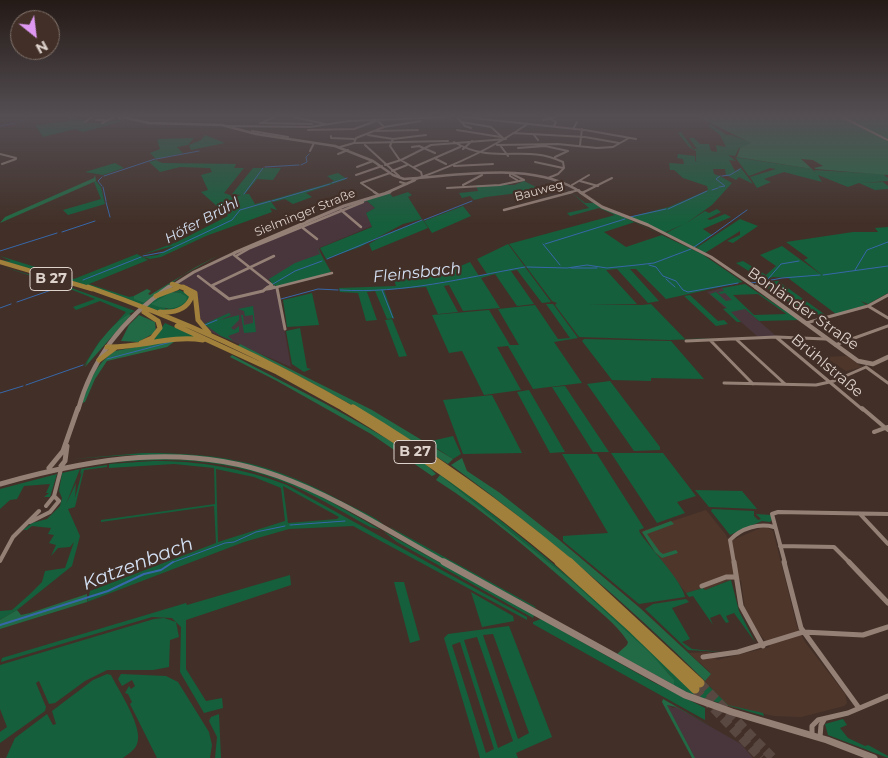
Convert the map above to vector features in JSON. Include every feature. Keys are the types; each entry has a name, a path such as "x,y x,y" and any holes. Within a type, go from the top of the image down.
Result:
{"highway":[{"name":"B 27","path":"0,263 76,283 151,311 212,337 345,404 450,470 498,504 573,565 698,686 567,568 507,519 450,477 346,410 219,345 144,312 58,281 0,263"},
{"path":"156,296 173,286 189,289 197,295 198,320 212,337"},
{"path":"151,311 172,312 187,305 192,300 191,294 173,286"},
{"path":"108,345 137,344 155,336 160,329 160,324 144,312"},
{"path":"99,360 117,348 182,338 219,345"},
{"path":"108,345 117,348"}],"street":[{"path":"338,154 342,152"},
{"path":"353,152 383,165 403,178 408,184"},
{"path":"373,152 383,161 383,165"},
{"path":"394,152 399,160 421,172 422,176"},
{"path":"356,175 399,160 414,152"},
{"path":"413,168 449,152"},
{"path":"471,152 477,155 508,156 535,154 554,157 565,163 564,168"},
{"path":"416,179 454,166 483,152"},
{"path":"505,152 508,156"},
{"path":"554,157 565,152"},
{"path":"0,154 16,158 2,164"},
{"path":"435,159 446,164"},
{"path":"357,167 374,162 399,160"},
{"path":"535,162 564,168"},
{"path":"454,166 493,164"},
{"path":"379,195 361,183 407,165"},
{"path":"548,178 564,168"},
{"path":"510,172 509,176 517,180"},
{"path":"447,188 513,185 524,180 510,172"},
{"name":"Bonländer Straße","path":"403,178 416,179 527,172 572,185 597,204 648,225 704,254 781,305 826,340 866,365 888,357"},
{"path":"463,186 482,175"},
{"path":"572,185 589,175"},
{"path":"582,193 612,178"},
{"name":"Sielminger Straße","path":"173,286 229,254 408,184 416,179"},
{"path":"580,180 599,186"},
{"path":"400,182 408,184"},
{"name":"Bauweg","path":"504,210 579,190"},
{"name":"Sielminger Straße","path":"236,256 250,248 363,202"},
{"path":"340,210 361,227"},
{"path":"303,228 317,239"},
{"path":"229,254 236,256 277,288"},
{"name":"Sielminger Straße","path":"211,286 274,256"},
{"path":"198,276 231,299 332,273"},
{"path":"267,289 271,285"},
{"path":"277,288 285,329"},
{"path":"806,323 868,306 888,294"},
{"path":"56,506 50,507 46,505 54,496 84,388 108,345 132,318 156,296"},
{"path":"868,306 888,318"},
{"path":"834,345 888,326"},
{"path":"686,341 776,337 826,340"},
{"name":"Brühlstraße","path":"776,337 887,429"},
{"path":"736,338 785,384"},
{"path":"710,340 754,384"},
{"path":"724,383 812,385 830,382 866,365 888,382"},
{"path":"874,432 887,429"},
{"path":"64,456 82,462"},
{"path":"48,470 64,456"},
{"path":"0,484 61,466 134,457 199,458 244,465 294,482 685,695 736,714 812,734 874,758"},
{"path":"28,523 46,516 56,506 59,501 54,496"},
{"path":"0,561 11,540 39,512"},
{"path":"860,708 799,624 772,516 774,512 887,514"},
{"path":"860,513 888,544"},
{"path":"763,646 743,612 734,577 730,545 731,537 762,525 774,527"},
{"path":"780,546 834,547 888,603"},
{"path":"702,586 726,576 734,577"},
{"path":"703,657 732,654 763,646 803,632 863,635 888,627"},
{"path":"812,734 815,722 860,708 888,696"},
{"path":"820,737 821,726 824,720"}],"shaded area":[{"path":"365,200 375,208 366,213 372,226 319,248 321,254 269,280 271,285 277,288 291,367 204,329 197,313 199,301 197,295 172,284 221,257"},
{"path":"722,288 776,336 757,336 707,292"},
{"path":"847,356 862,367 846,371 825,357"},
{"path":"706,510 727,538 733,540 765,526 773,531 797,627 805,642 845,694 847,703 844,706 801,717 775,716 729,707 705,681 711,674 689,653 710,652 717,660 770,647 756,629 745,608 741,580 731,580 705,590 703,588 686,593 655,552 642,531"},
{"path":"666,704 673,708 676,707 741,744 753,758 695,758"}],"green space":[{"path":"182,152 183,153 156,159 150,153"},
{"path":"696,152 737,152 735,156 728,155 736,161 729,160 735,171 741,168 753,184 739,177 736,180 726,175 725,169 713,169 714,174 732,183 712,205 685,224 705,211 709,213 717,209 721,212 707,219 710,220 725,214 731,217 703,229 712,235 695,248 666,233 684,224 664,233 629,217 669,207 708,190 707,186 683,178 674,170 670,170 669,163 684,164 683,159 677,158 678,154 695,156 695,161 700,162 696,161"},
{"path":"739,152 888,152 888,175 816,169 814,168 823,166 813,160 801,159 812,169 737,157"},
{"path":"735,157 812,169 816,173 814,170 883,174 888,178 888,181 861,183 883,182 888,186 888,189 875,190 859,183 848,187 818,175 822,182 784,172 764,179 771,182 757,188 750,177 776,169 770,168 749,176"},
{"path":"156,160 162,163 236,164 234,168 244,168 224,193 232,198 241,195 232,194 253,168 281,168 273,180 257,179 245,194 249,194 255,204 270,200 277,210 270,208 272,212 206,236 161,257 150,259 143,257 158,255 173,246 141,255 177,242 228,216 201,192 208,190 201,175 212,172 210,168 180,167 160,172 149,162"},
{"path":"115,163 124,168 103,175 85,172"},
{"path":"338,173 347,179 306,193 312,197 293,204 285,199 273,202 271,200 330,183 334,181 327,176"},
{"path":"95,175 96,181 0,223 5,217 94,178"},
{"path":"96,181 101,187 105,204 68,215 63,210 101,199 94,182"},
{"path":"524,181 542,190 474,200 470,196 462,198 459,193 478,191 476,185 514,185"},
{"path":"408,192 412,195 408,197 422,219 403,224 360,247 326,259 320,248 372,227 366,213 375,208 367,201 342,208 389,193 393,197"},
{"path":"572,193 585,203 594,203 635,222 604,232 626,247 662,235 702,254 743,282 666,299 636,269 630,269 659,301 648,303 617,269 606,270 637,304 588,304 642,305 651,304 685,339 727,338 669,340 579,337 555,305 557,303 552,301 509,244 615,215 599,208 570,216 567,213 589,208"},
{"path":"463,206 471,216 432,233 424,221"},
{"path":"740,219 758,226 733,243 727,241 740,235 740,231 705,253 696,248"},
{"path":"423,220 428,228 372,251 369,244 386,234"},
{"path":"888,227 888,293 868,304 861,301 866,305 836,314 788,278 773,277 763,280 736,263 743,261 766,275 776,266 760,255 782,246 823,276 804,260 808,258 786,242 853,232 878,232 875,228"},
{"path":"508,244 551,302 542,303 517,270 511,271 534,304 517,306 495,274 481,278 500,308 463,311 449,285 444,286 458,312 438,314 426,287 384,290 394,318 387,319 375,291 367,292 377,320 366,321 358,293 340,292 339,288 396,286 394,280 439,275 470,262 479,276 487,274 477,259"},
{"path":"317,247 331,272 278,287 272,284 269,279 295,263 320,254"},
{"path":"137,254 148,260 89,284 129,297 134,296 141,302 149,304 157,297 172,292 165,309 181,305 186,297 181,293 173,292 180,290 191,296 183,307 163,311 156,310 76,282 0,260 11,261 0,256 74,279"},
{"path":"219,255 183,275 144,303 134,299 134,296 147,289 151,291 148,294 150,295 196,267"},
{"path":"0,266 58,283 135,311 129,314 83,367 99,342 126,312 100,301 76,310 73,307 95,299 60,285"},
{"path":"778,281 827,316 823,318 806,306 798,308 758,283"},
{"path":"745,284 799,320 759,321 745,309 731,312 741,322 737,322 723,309 727,308 710,294 716,292 726,301 732,300 725,293 721,294 718,292 724,291 722,288","holes":["758,294 786,314 754,315 733,295"]},
{"path":"172,292 181,293 187,297 186,301 174,308 151,304"},
{"path":"312,293 319,325 287,327 283,300"},
{"path":"690,295 718,321 724,320 728,324 716,326 684,296"},
{"path":"546,304 553,304 578,338 554,342 582,383 533,389 508,346 497,347 521,390 484,395 462,351 449,353 432,315 489,310 510,345 519,345 498,309 535,305 558,339 570,338"},
{"path":"253,306 256,332 244,333 241,315 243,315 244,325 253,323 253,315 245,316 244,311 238,309"},
{"path":"229,313 231,315 220,320 239,315 239,320 231,328 234,330 239,326 239,332 228,336 233,341 221,336 204,324"},
{"path":"129,314 131,315 85,367 103,338 115,324"},
{"path":"139,315 155,322 156,332 138,342 121,341 129,325"},
{"path":"392,319 407,356 399,357 385,320"},
{"path":"165,323 196,337 127,345 150,339 157,334"},
{"path":"300,328 307,368 311,369 304,372 292,364 286,331"},
{"path":"584,339 671,341 704,379 651,378 651,381 612,380 582,341"},
{"path":"168,341 174,342 167,347 107,361 95,379 85,402 82,403 87,388 98,367 115,351"},
{"path":"240,344 372,410 453,459 448,464 345,401 238,346"},
{"path":"232,355 377,433 416,457 436,474 432,476 371,434 230,357"},
{"path":"610,381 660,447 660,450 634,451 587,384"},
{"path":"565,386 609,452 593,452 552,387"},
{"path":"529,390 565,452 550,453 517,392"},
{"path":"492,395 522,453 463,454 443,400"},
{"path":"453,436 461,454 453,459 427,442"},
{"path":"143,453 224,458 271,470 319,489 384,525 291,478 235,461 172,455 130,455 73,459"},
{"path":"611,453 663,453 696,496 677,502 685,513 657,523"},
{"path":"562,454 597,454 644,528 639,530 640,533 678,582 685,597 639,604 563,541 563,536 608,533"},
{"path":"462,458 467,471 500,493 640,608 711,674 705,681 614,595 518,515 451,465"},
{"path":"136,459 182,460 212,462 257,470 305,488 381,530 370,527 291,485 258,473 195,461 152,460 109,463"},
{"path":"153,461 205,464 254,474 287,485 527,617 527,620 353,526 289,529 244,542 87,602 90,591 216,543 214,506 101,522 101,520 215,504 214,468 174,464 109,468 109,464","holes":["216,469 254,477 281,488 285,521 218,542","283,486 339,517 337,519 288,523"]},
{"path":"107,465 107,467 84,470 75,507 68,509 80,536 72,566 17,610 0,620 0,611 12,610 30,594 42,582 45,571 65,568 74,542 70,547 58,548 51,556 56,545 49,543 54,535 48,534 51,528 32,526 27,530 23,530 32,523 47,519 60,506 62,498 59,491 62,473 80,469 66,504 76,483 75,498 82,472 80,475 81,469"},
{"path":"57,474 50,497 44,497 49,493 46,493 50,484 24,486 17,499 10,500 0,509 0,489"},
{"path":"441,474 571,579 694,692 704,681 728,705 763,713 764,716 699,697 672,686 670,675 573,582"},
{"path":"440,475 573,582 650,653 674,680 674,685 617,654 628,642 613,623 511,535 474,506 436,480"},
{"path":"695,490 742,491 757,509 709,507"},
{"path":"712,509 754,511 754,516 758,520 761,519 756,514 771,515 772,520 770,522 762,521 730,535 711,511"},
{"path":"671,521 674,524 647,534 663,554 676,550 678,553 662,558 655,552 642,532"},
{"path":"388,526 534,606 537,609 415,544"},
{"path":"383,531 534,615 533,618 397,542"},
{"path":"290,575 291,585 186,620 186,669 206,701 222,698 223,708 204,713 180,672 181,627 172,618 152,617 1,662 2,658 186,603 187,605"},
{"path":"731,580 739,611 755,642 734,613 726,616 729,622 726,623 720,614 710,618 713,625 693,596 689,597 686,593 703,588 705,590"},
{"path":"394,582 404,582 420,640 410,643"},
{"path":"471,592 513,616 514,621 482,627"},
{"path":"87,594 87,602 0,629 0,620 17,610 21,615 30,613"},
{"path":"686,599 689,602 672,608 690,639 682,642 692,649 722,652 688,650 645,609 653,604"},
{"path":"164,618 176,622 179,637 170,640 169,667 153,670 107,670 85,681 55,703 49,704 39,681 36,683 46,707 45,711 0,743 0,732 7,727 0,709 0,665 154,619"},
{"path":"541,619 653,682 705,708 705,720 533,624 533,622"},
{"path":"509,626 552,737 516,753 518,758 480,758 444,638 448,634","holes":["493,634 529,733 518,739 483,635","477,637 513,741 498,748 464,640","460,642 494,749 486,753 452,645"]},
{"path":"107,674 111,675 134,719 138,737 137,744 131,752 123,758 6,758 15,738 47,714 53,725 56,724 52,711 93,680"},
{"path":"121,674 166,676 178,682 209,732 212,745 210,758 157,758 130,704 132,702 128,694 125,693 129,686 131,689 135,686 132,680 122,686 118,679"},
{"path":"663,699 712,727 676,707 667,705 695,758 692,758 662,702"},
{"path":"219,714 221,758 215,758 217,737 209,721 211,717"},
{"path":"843,719 847,725 840,728 848,738 865,746 868,745 888,756 888,758 828,735 825,724"}],"waterway":[{"path":"156,159 192,152"},
{"path":"301,165 307,162 306,157 309,154"},
{"path":"104,176 155,159"},
{"path":"265,167 299,165"},
{"path":"244,194 263,168"},
{"path":"722,176 730,175 740,169"},
{"path":"719,187 725,186 716,179 720,176"},
{"path":"102,177 98,181 102,186"},
{"name":"Höfer Brühl","path":"332,183 347,178"},
{"name":"Höfer Brühl","path":"272,201 330,184"},
{"path":"103,187 106,201"},
{"path":"712,190 718,188"},
{"path":"668,209 707,191"},
{"name":"Höfer Brühl","path":"143,256 164,252 232,220 240,210 271,201"},
{"path":"424,220 472,201"},
{"path":"106,202 110,217"},
{"path":"630,217 666,209"},
{"name":"Fleinsbach","path":"694,247 747,210"},
{"path":"545,244 625,219"},
{"path":"327,259 422,220"},
{"path":"62,232 95,221"},
{"path":"0,251 57,233"},
{"path":"855,270 867,250 888,242"},
{"path":"543,244 560,265"},
{"name":"Fleinsbach","path":"527,267 567,268 587,265 607,268 637,265 654,263 691,249"},
{"name":"Höfer Brühl","path":"83,280 141,257"},
{"path":"273,284 295,271 322,261"},
{"path":"768,279 781,264 799,261"},
{"path":"649,265 656,267 663,276 676,281 683,290 688,292 738,283"},
{"path":"823,275 888,266"},
{"name":"Fleinsbach","path":"382,290 456,280 525,267"},
{"name":"Fleinsbach","path":"571,268 597,268"},
{"path":"761,282 820,275"},
{"path":"666,279 675,287"},
{"path":"751,283 758,282"},
{"name":"Höfer Brühl","path":"17,302 60,287"},
{"name":"Fleinsbach","path":"281,299 318,289 338,290"},
{"name":"Fleinsbach","path":"340,290 382,290"},
{"path":"382,290 393,318"},
{"name":"Höfer Brühl","path":"0,308 11,304"},
{"name":"Fleinsbach","path":"205,325 217,320"},
{"name":"Fleinsbach","path":"107,359 171,342"},
{"name":"Fleinsbach","path":"26,385 83,365"},
{"name":"Fleinsbach","path":"0,393 23,386"},
{"name":"Katzenbach","path":"290,525 345,521"},
{"name":"Katzenbach","path":"172,563 225,543 234,542 256,532 285,526"},
{"name":"Katzenbach","path":"0,625 108,591 144,574 161,570 172,563"}],"tunnel":[{"path":"700,683 773,758"},
{"path":"695,689 761,758"}]}
